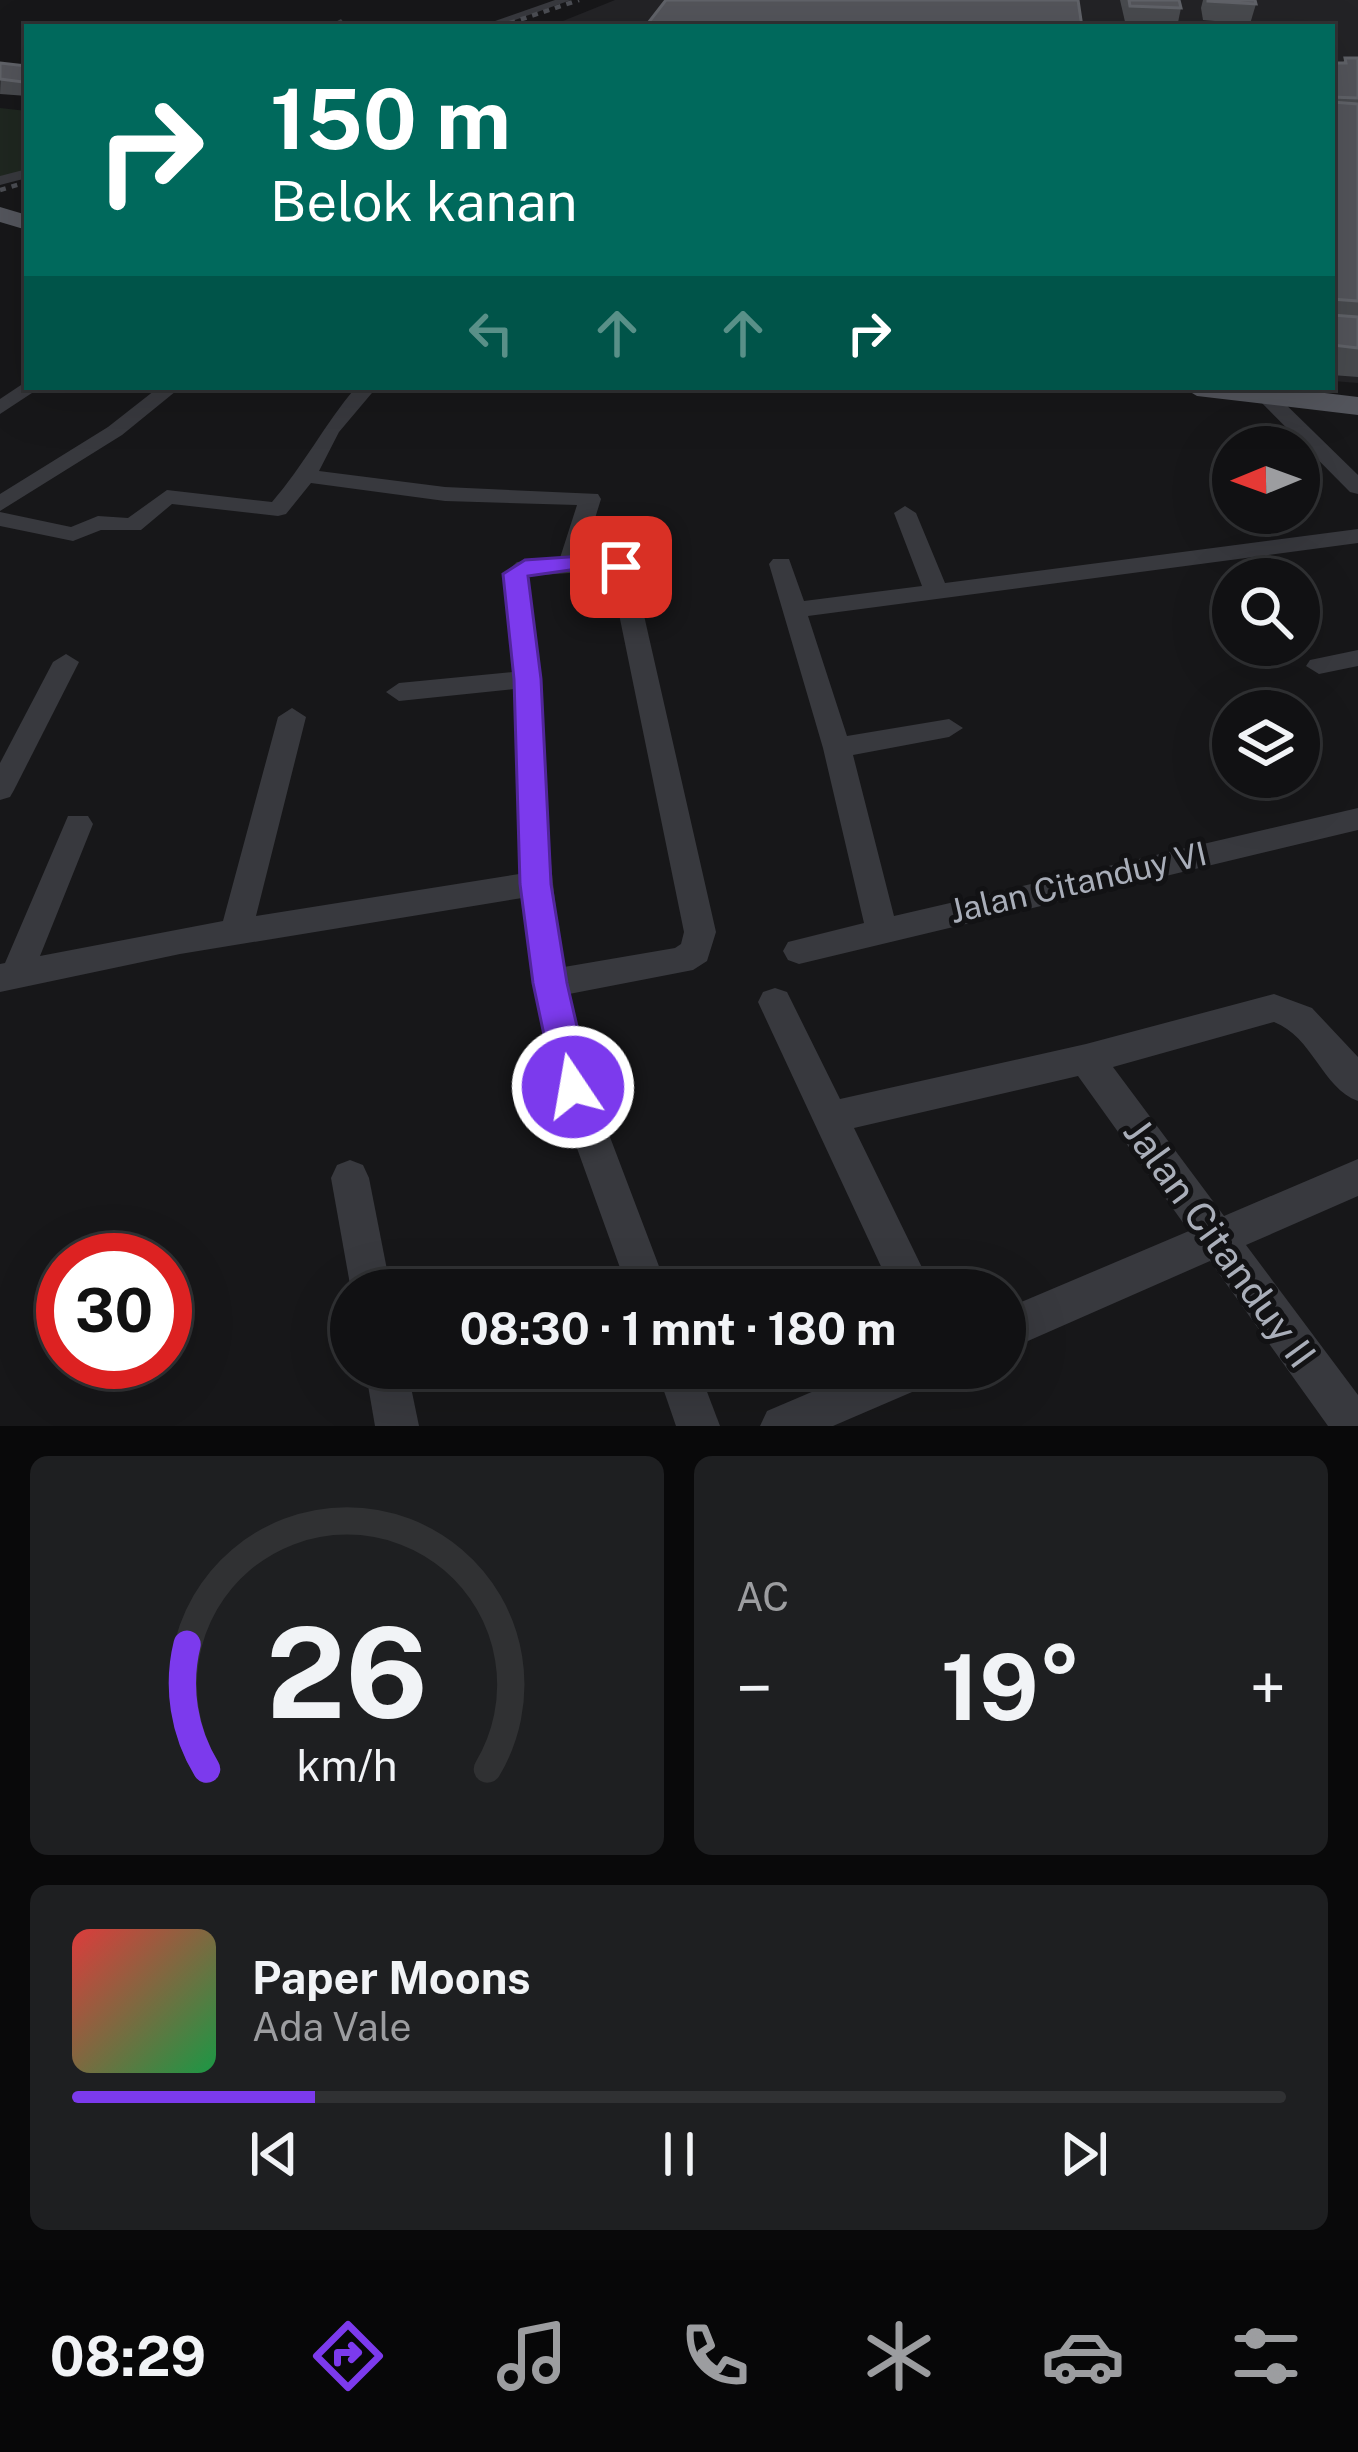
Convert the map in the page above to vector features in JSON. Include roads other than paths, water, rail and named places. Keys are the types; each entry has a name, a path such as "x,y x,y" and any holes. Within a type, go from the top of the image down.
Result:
{"main road":[{"path":"1222,390 1358,406"}],"street":[{"path":"493,24 566,0"},
{"path":"0,504 115,431 167,390"},
{"path":"0,518 73,534 98,523 133,524 167,497 278,509 306,476 330,430 364,390"},
{"path":"1265,395 1358,488"},
{"path":"306,476 445,494 590,499 570,562"},
{"path":"905,513 937,593"},
{"path":"794,610 1358,536"},
{"path":"550,983 681,960 696,952 700,932 621,567 612,562 525,567 515,574 527,679 535,884 550,983 573,1087 640,1269"},
{"path":"781,564 837,748 881,928"},
{"path":"1320,666 1358,658"},
{"path":"0,790 66,662"},
{"path":"399,692 527,679"},
{"path":"236,932 292,717"},
{"path":"837,748 949,728"},
{"name":"Jalan Citanduy VI","path":"799,950 1358,819"},
{"path":"9,975 78,824"},
{"path":"9,975 236,932 535,884"},
{"path":"775,1002 903,1269"},
{"path":"828,1118 1086,1060 1274,1008 1292,1010 1305,1019 1358,1085"},
{"name":"Jalan Citanduy II","path":"1086,1060 1354,1426"},
{"path":"1026,1321 1358,1177"},
{"path":"350,1178 367,1269"},
{"path":"390,1389 398,1426"},
{"path":"684,1389 698,1426"},
{"path":"782,1426 869,1389"}],"railway":[{"path":"507,24 579,0"},
{"path":"0,190 24,183"}]}
